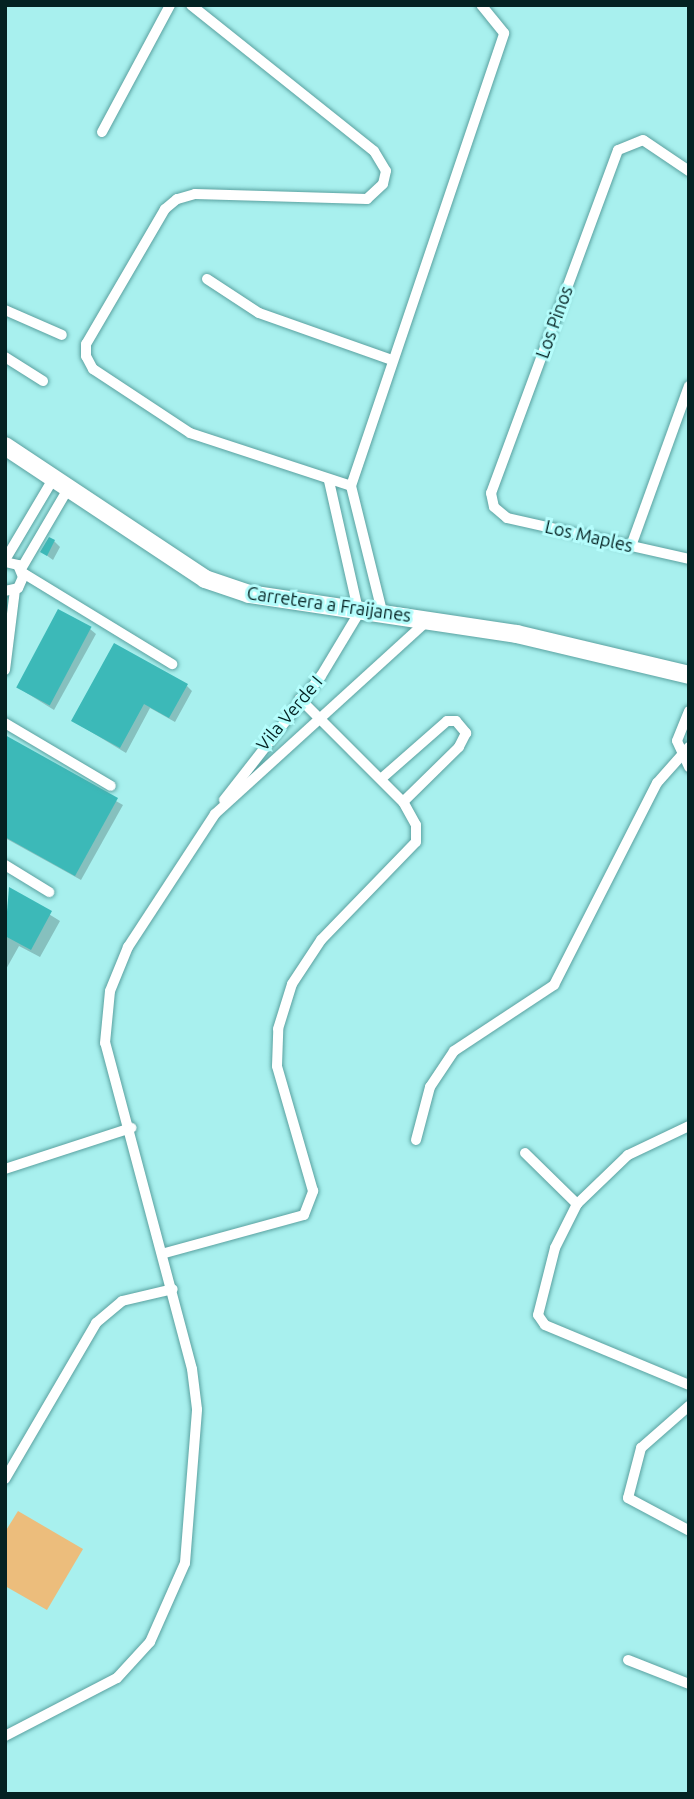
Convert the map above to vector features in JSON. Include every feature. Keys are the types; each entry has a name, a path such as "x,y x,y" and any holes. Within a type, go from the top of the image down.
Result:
{"main road":[{"name":"Carretera a Fraijanes","path":"5,446 205,579 278,600 382,611 689,675"}],"street":[{"path":"102,132 170,5"},
{"path":"191,5 374,151 386,171 383,184 367,199 195,194 177,199 165,208 86,344 86,356 93,369 190,433 329,481 351,486"},
{"path":"382,611 351,486 389,359 503,33 481,5"},
{"name":"Los Pinos","path":"494,507 491,493 618,150 628,142 643,140 689,170"},
{"path":"207,279 259,313 389,359"},
{"path":"6,312 62,335"},
{"path":"5,357 43,381"},
{"path":"631,546 689,386"},
{"path":"53,479 5,561 172,664"},
{"path":"329,481 359,610"},
{"path":"5,670 10,591 68,489"},
{"name":"Los Maples","path":"494,507 507,518 689,559"},
{"name":"Vila Verde I","path":"215,814 300,699 359,610"},
{"path":"5,1736 117,1678 150,1642 175,1596 185,1563 197,1409 165,1253 105,1043 110,991 142,923 215,814 429,620"},
{"path":"165,1253 304,1215 313,1191 277,1066 278,1029 292,984 321,940 416,842 416,825 403,802 382,778 300,699"},
{"path":"689,711 677,741 685,749 689,767"},
{"path":"382,778 447,721 456,721 466,733 459,747 403,802"},
{"path":"5,723 111,786"},
{"path":"416,1140 430,1087 454,1051 554,985 656,783 685,749"},
{"path":"5,865 49,892"},
{"path":"689,1126 628,1155 577,1204 555,1248 538,1315 545,1325 689,1385"},
{"path":"5,1169 131,1128"},
{"path":"525,1153 577,1204"},
{"path":"5,1479 96,1323 122,1301 173,1289"},
{"path":"688,1530 628,1498 640,1448 689,1406"},
{"path":"628,1660 689,1684"}],"shaded area":[{"path":"18,1511 83,1549 47,1610 5,1586 5,1532"}],"building":[{"path":"49,537 55,540 47,556 40,552"},
{"path":"58,609 92,627 50,705 16,688"},
{"path":"114,643 188,684 169,718 144,704 120,748 71,721"},
{"path":"5,735 118,798 75,876 5,837"},
{"path":"9,887 52,911 31,950 5,936"}]}
